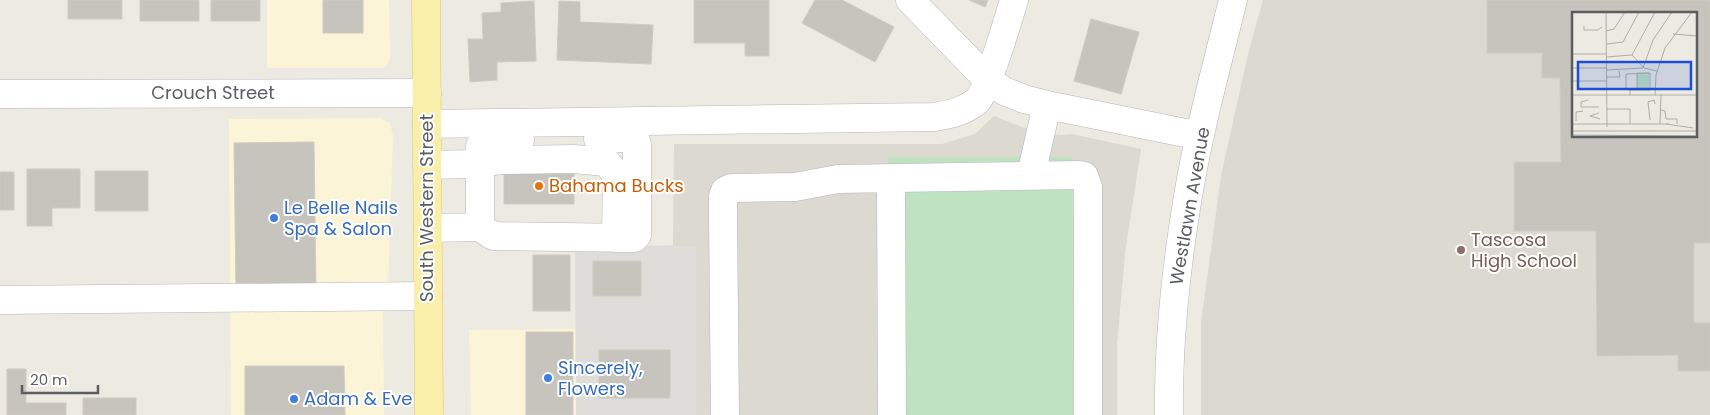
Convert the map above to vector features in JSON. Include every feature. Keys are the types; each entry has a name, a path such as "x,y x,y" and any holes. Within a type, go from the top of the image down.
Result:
{"main road":[{"name":"South Western Street","path":"426,0 429,415"}],"street":[{"path":"910,0 988,80 1004,91 1047,105 1200,136"},
{"path":"427,124 934,118 961,112 979,100 988,80 1014,0"},
{"name":"Westlawn Avenue","path":"1169,415 1172,309 1188,196 1200,136 1233,0"},
{"name":"Crouch Street","path":"0,94 427,93"},
{"path":"1031,175 1047,105"},
{"path":"428,228 480,227 493,236 634,238 637,235 636,141 630,138 488,140 483,142 480,146 480,227"},
{"path":"427,164 536,160 606,162 617,175 616,238"},
{"path":"725,415 723,196 725,191 731,188 795,187 833,180 1079,175 1084,176 1087,180 1089,219 1088,415"},
{"path":"891,178 892,415"},
{"path":"0,300 428,296"}],"shaded area":[{"path":"267,0 389,0 390,57 388,64 383,68 267,68"},
{"name":"Tascosa High School","path":"1263,0 1710,0 1710,415 1201,415 1201,323 1221,176 1249,50"},
{"path":"994,116 1022,127 1059,135 1072,134 1141,149 1125,253 1117,346 1117,415 696,415 696,246 673,246 674,144 942,144 975,134"},
{"path":"380,118 390,123 393,136 388,290 230,292 229,119"},
{"path":"696,245 696,415 576,415 575,247"},
{"path":"230,309 383,309 384,415 231,415"},
{"path":"575,329 576,415 471,415 469,330"}],"green space":[{"path":"888,157 1072,157 1073,415 889,415"}],"building":[{"path":"68,0 122,0 122,19 68,19"},
{"path":"140,0 199,0 199,21 140,21"},
{"path":"211,0 260,0 260,21 211,21"},
{"path":"323,0 363,0 363,33 323,33"},
{"path":"694,0 769,0 769,56 745,56 745,43 694,43"},
{"path":"815,0 842,0 894,27 875,62 802,23"},
{"path":"969,0 988,0 985,7"},
{"path":"1487,0 1710,0 1710,243 1694,243 1694,323 1710,323 1710,371 1678,371 1678,355 1597,356 1596,231 1514,231 1514,162 1561,162 1560,78 1542,78 1542,53 1487,53"},
{"path":"534,1 536,61 497,62 497,80 470,82 468,39 483,39 482,13 501,12 501,3"},
{"path":"559,1 580,2 580,22 653,25 651,64 557,60"},
{"path":"1091,19 1139,32 1121,94 1074,81"},
{"path":"314,142 316,291 236,292 234,143"},
{"name":"Bahama Bucks","path":"574,167 574,204 504,204 504,169"},
{"path":"27,169 80,169 80,208 52,208 52,226 27,226"},
{"path":"95,171 148,171 148,211 95,211"},
{"path":"0,172 14,172 14,210 0,210"},
{"path":"533,255 570,255 570,311 533,311"},
{"path":"593,261 641,261 641,296 593,296"},
{"path":"526,332 573,332 573,415 526,415"},
{"path":"599,350 670,350 670,398 599,398"},
{"path":"245,366 344,366 345,415 245,415"},
{"path":"7,369 26,369 26,403 66,403 66,415 7,415"},
{"path":"83,398 136,398 136,415 83,415"}],"place":[{"name":"Bahama Bucks","path":"539,186"},
{"name":"Le Belle Nails Spa & Salon","path":"274,218"},
{"name":"Tascosa High School","path":"1461,250"},
{"name":"Sincerely, Flowers","path":"548,378"},
{"name":"Adam & Eve","path":"294,399"}]}
